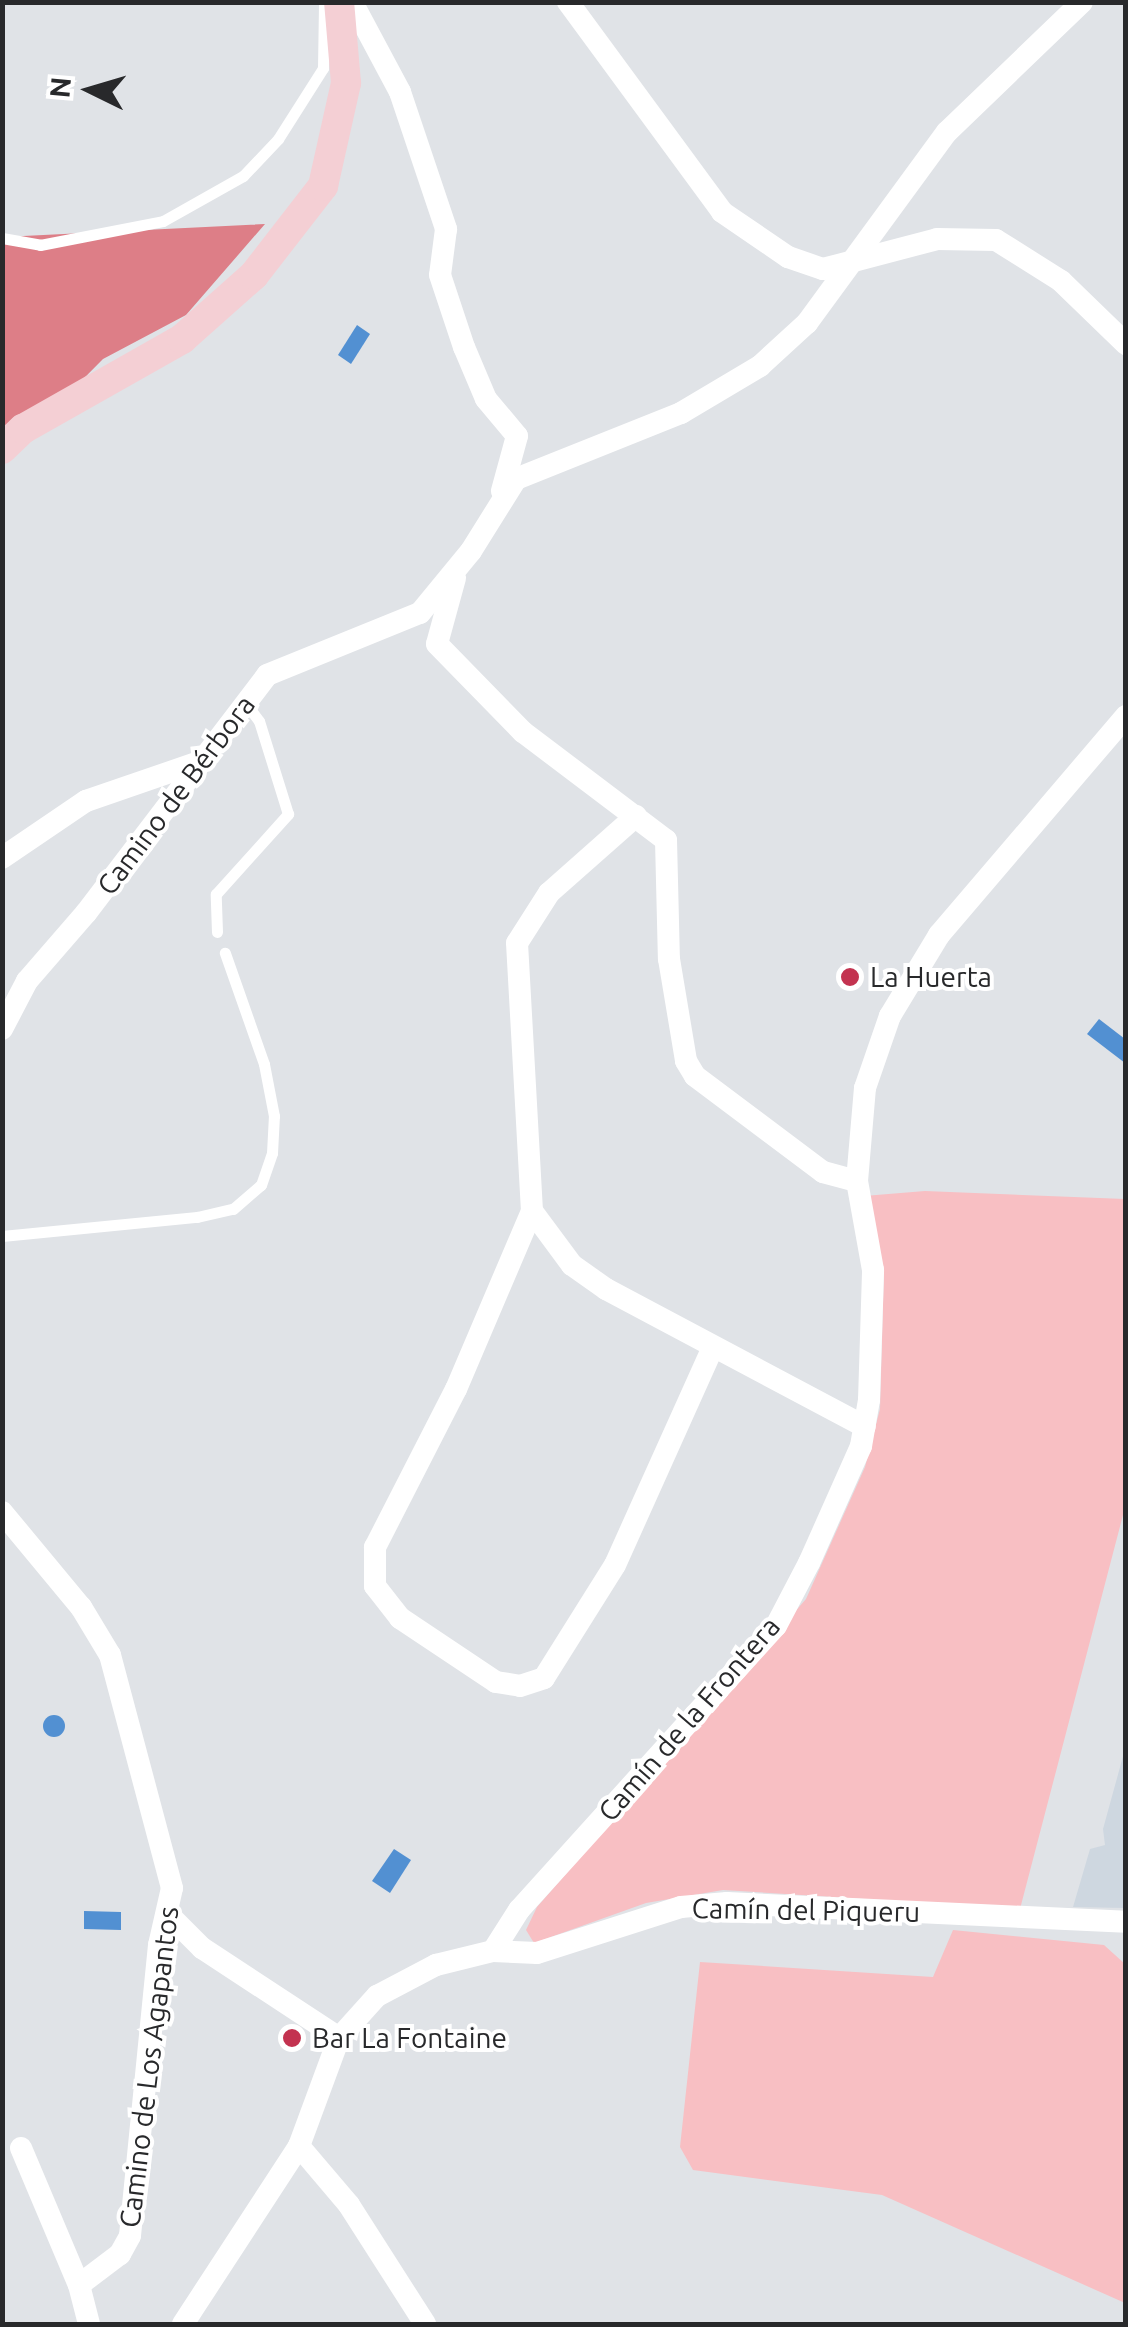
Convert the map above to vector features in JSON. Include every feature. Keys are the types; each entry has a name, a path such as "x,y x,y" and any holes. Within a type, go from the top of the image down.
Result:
{"street":[{"path":"2,448 23,429 182,339 254,275 323,186 346,83 339,2"},
{"path":"352,2 400,92 446,229 440,275 464,347 486,399 517,436 495,513"},
{"path":"568,2 722,212 788,257 823,269 852,258 937,239 996,240 1061,281 1126,344"},
{"name":"Camino de Bérbora","path":"2,1029 26,981 86,913 267,676 407,622 457,570 516,479 681,412 760,366 807,322 947,132 1082,2"},
{"path":"457,570 437,644 523,732 656,828 671,856 669,959 686,1061 696,1076 823,1172 856,1180"},
{"name":"Camín de la Frontera","path":"492,1951 519,1910 776,1626 864,1427 873,1270 856,1180 865,1088 890,1016 940,936 1126,716"},
{"path":"2,858 86,801 198,762"},
{"path":"636,816 549,893 516,942 524,1169 532,1211 572,1265 711,1351 864,1427"},
{"path":"532,1211 456,1389 376,1547 376,1586 400,1618 496,1682 520,1686 544,1678 615,1565 711,1351"},
{"name":"Camino de Los Agapantos","path":"2,1512 110,1655 172,1888 160,1945 130,2236 120,2254 79,2286"},
{"name":"Camín del Piqueru","path":"339,2038 378,1996 436,1965 492,1951 537,1953 681,1907 727,1903 1126,1922"},
{"path":"168,1914 202,1948 339,2038 299,2146 183,2324"},
{"path":"299,2146 349,2205 426,2324"},
{"path":"21,2148 79,2286 89,2324"}],"lane":[{"path":"2,238 40,245 164,221 243,176 278,139 323,68 324,2"},
{"path":"216,932 216,894 288,814 259,721 246,704"},
{"path":"2,1236 197,1218 233,1210 261,1184 272,1153 274,1116 264,1064 225,953"}],"shaded area":[{"path":"265,224 186,315 103,359 3,460 3,237"},
{"path":"925,1191 1125,1199 1123,1515 1020,1909 723,1890 646,1903 534,1943 526,1930 537,1907 806,1599 865,1467 880,1409 884,1271 864,1196"},
{"path":"1125,1749 1125,1908 1073,1907 1090,1849 1105,1845 1103,1829"},
{"path":"953,1930 1104,1945 1125,1964 1125,2303 882,2195 693,2170 680,2147 700,1962 933,1977"}],"water":[{"path":"357,325 370,334 351,364 338,355"},
{"path":"1099,1019 1125,1039 1125,1063 1087,1034"},
{"path":"54,1715 62,1718 62,1734 54,1737 46,1734 43,1726 46,1718"},
{"path":"394,1849 411,1860 390,1893 372,1881"},
{"path":"84,1911 121,1912 121,1930 84,1929"}],"place":[{"name":"La Huerta","path":"850,977"},
{"name":"Bar La Fontaine","path":"292,2038"}]}
